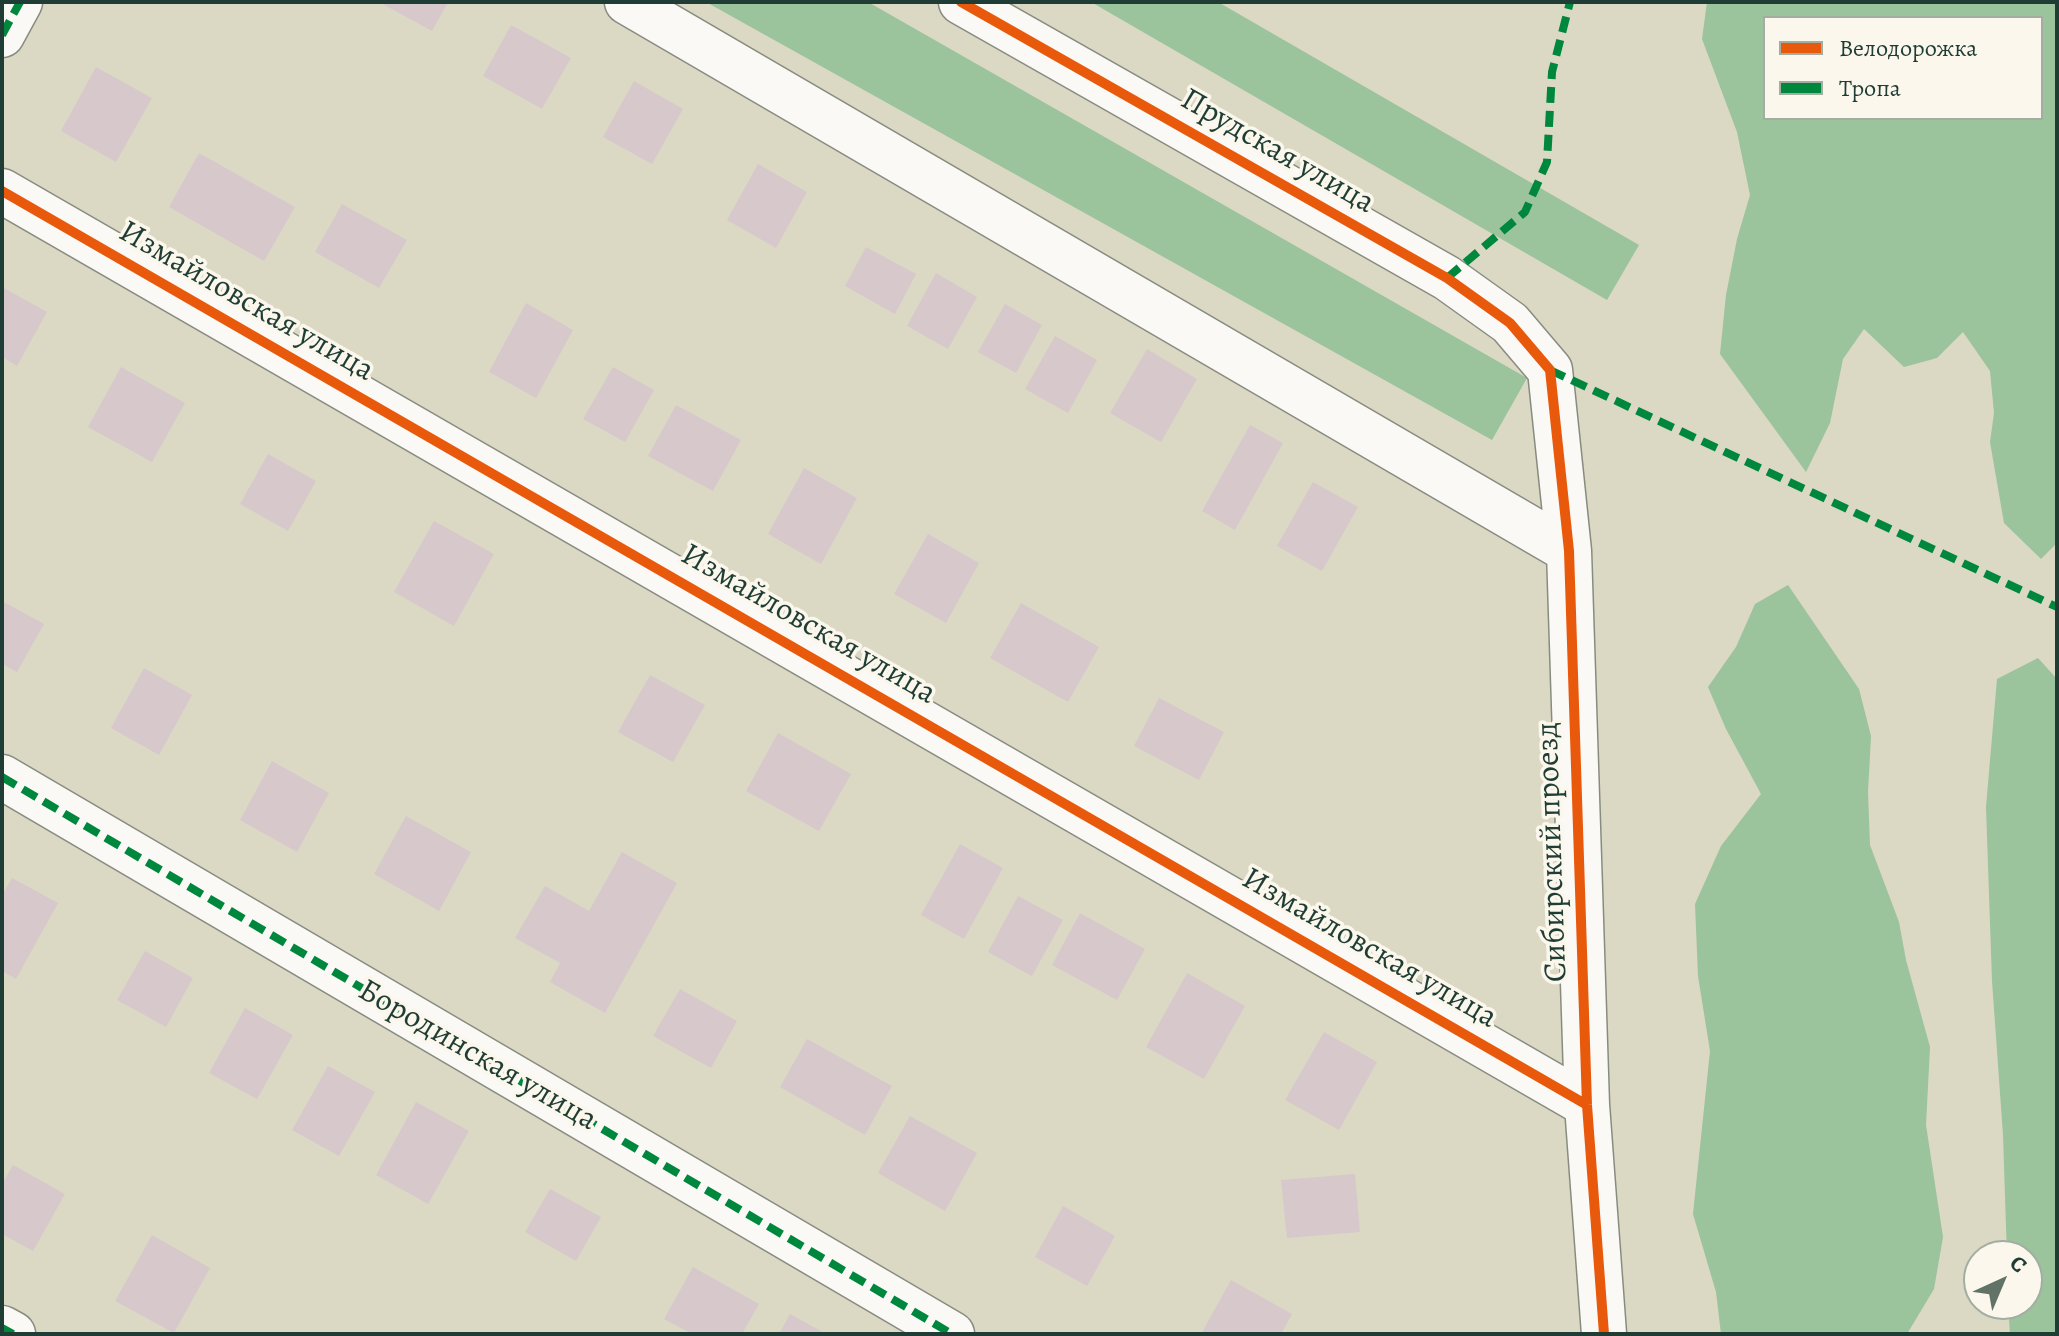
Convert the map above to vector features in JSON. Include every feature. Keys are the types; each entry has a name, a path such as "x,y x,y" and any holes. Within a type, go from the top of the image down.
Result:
{"street":[{"path":"2,35 20,2"},
{"path":"627,2 1569,551"},
{"name":"Прудская улица","path":"961,2 1447,278 1510,323 1550,370"},
{"name":"Измайловская улица","path":"2,191 1587,1105"},
{"name":"Сибирский проезд","path":"1550,370 1569,551 1587,1105 1604,1334"},
{"name":"Бородинская улица","path":"2,777 952,1334"},
{"path":"2,1328 13,1334"}],"green space":[{"path":"706,2 868,2 1527,378 1492,440"},
{"path":"1091,2 1218,2 1639,245 1607,300"},
{"path":"1707,2 2057,2 2057,543 2041,559 2004,523 1990,442 1994,413 1990,371 1963,332 1937,358 1904,367 1864,329 1843,359 1830,423 1806,472 1720,354 1726,295 1750,195 1737,132 1702,39"},
{"path":"1788,585 1859,689 1871,736 1868,792 1870,845 1899,922 1930,1047 1926,1125 1943,1237 1934,1289 1907,1334 1721,1334 1716,1292 1693,1214 1710,1051 1698,976 1695,904 1721,846 1761,794 1726,729 1708,687 1736,647 1755,604"},
{"path":"2038,658 2057,679 2057,1334 2010,1334 2009,1320 2043,1320 2043,1240 2006,1240 1986,807 1997,679"}],"building":[{"path":"379,2 448,2 432,31"},
{"path":"511,25 571,58 542,109 483,76"},
{"path":"96,67 152,98 116,162 61,131"},
{"path":"634,81 683,109 652,164 603,137"},
{"path":"199,153 295,207 264,261 169,207"},
{"path":"758,164 807,192 776,248 727,220"},
{"path":"342,204 407,240 379,288 315,252"},
{"path":"866,247 916,274 895,314 845,286"},
{"path":"936,273 977,297 948,349 907,326"},
{"path":"2,287 47,312 17,366 2,357"},
{"path":"526,303 573,330 536,398 489,372"},
{"path":"1005,304 1042,325 1016,373 978,352"},
{"path":"1055,336 1097,360 1068,413 1025,389"},
{"path":"1147,349 1197,379 1161,442 1110,413"},
{"path":"121,367 185,403 152,462 88,427"},
{"path":"613,367 654,390 625,442 583,419"},
{"path":"676,405 741,440 713,491 648,456"},
{"path":"1250,425 1283,443 1235,530 1202,511"},
{"path":"268,454 316,481 288,531 240,504"},
{"path":"804,468 857,498 821,564 768,534"},
{"path":"1313,482 1358,507 1322,571 1277,546"},
{"path":"434,521 494,554 454,626 394,592"},
{"path":"928,534 979,563 946,623 894,594"},
{"path":"2,601 44,624 17,672 2,664"},
{"path":"1021,603 1099,647 1068,702 990,658"},
{"path":"144,668 192,695 159,755 111,728"},
{"path":"650,675 705,705 673,762 618,732"},
{"path":"1159,698 1224,732 1199,780 1134,746"},
{"path":"778,733 851,774 819,831 746,791"},
{"path":"272,761 329,793 297,852 240,820"},
{"path":"406,816 471,852 439,911 374,874"},
{"path":"960,844 1003,868 964,939 921,915"},
{"path":"622,852 677,883 605,1013 550,982 560,963 515,938 545,886 589,911"},
{"path":"12,878 58,903 16,979 2,971 2,895"},
{"path":"1018,896 1063,920 1032,976 988,952"},
{"path":"1080,913 1145,949 1117,1000 1052,965"},
{"path":"145,951 193,978 166,1027 117,1000"},
{"path":"1187,973 1245,1006 1204,1079 1146,1047"},
{"path":"680,989 737,1021 711,1068 653,1036"},
{"path":"245,1008 293,1035 257,1099 209,1073"},
{"path":"1324,1032 1377,1062 1339,1130 1285,1100"},
{"path":"807,1039 892,1086 865,1135 780,1087"},
{"path":"328,1066 375,1092 339,1156 292,1130"},
{"path":"416,1102 469,1131 428,1204 376,1175"},
{"path":"910,1116 977,1153 945,1211 878,1173"},
{"path":"13,1165 65,1194 33,1251 2,1234 2,1184"},
{"path":"1355,1174 1360,1232 1287,1238 1281,1180"},
{"path":"550,1189 601,1217 576,1261 525,1232"},
{"path":"1063,1206 1115,1236 1087,1286 1035,1257"},
{"path":"152,1235 210,1268 174,1333 115,1301"},
{"path":"693,1267 759,1304 742,1334 692,1334 664,1319"},
{"path":"1231,1280 1292,1314 1281,1334 1201,1334"},
{"path":"790,1314 826,1334 779,1334"}],"marked path":[{"path":"2,35 20,2"},
{"path":"1447,278 1525,212 1547,162 1552,72 1570,2"},
{"path":"1550,370 2057,607"},
{"path":"2,777 952,1334"},
{"path":"2,1328 13,1334"}],"cycle path":[{"path":"961,2 1447,278 1510,323 1550,370 1569,551 1587,1105 1604,1334"},
{"path":"2,191 1587,1105"}]}
